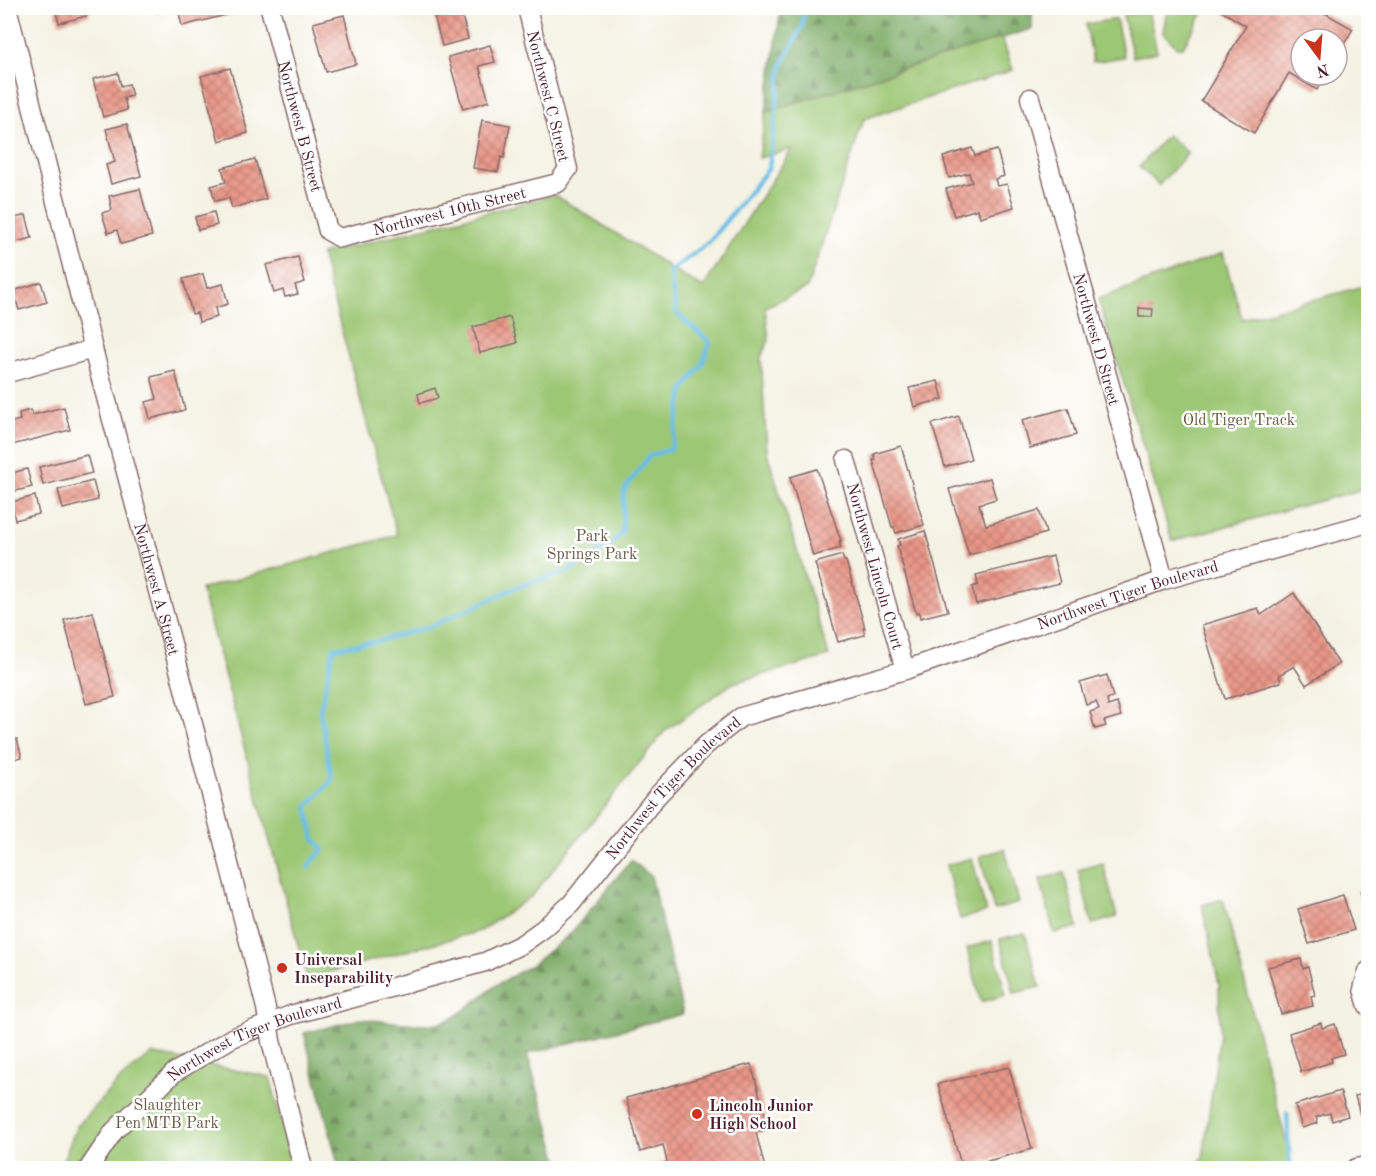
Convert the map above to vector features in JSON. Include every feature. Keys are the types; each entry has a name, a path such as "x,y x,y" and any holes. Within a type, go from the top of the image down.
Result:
{"street":[{"name":"Northwest B Street","path":"270,8 328,231 340,238"},
{"name":"Northwest C Street","path":"527,8 568,169 558,183"},
{"name":"Northwest A Street","path":"8,12 93,349 181,676 303,1168"},
{"name":"Northwest D Street","path":"1030,98 1164,580"},
{"name":"Northwest 10th Street","path":"340,238 558,183"},
{"path":"8,373 93,349"},
{"name":"Northwest Lincoln Court","path":"846,460 905,670"},
{"name":"Northwest Tiger Boulevard","path":"89,1168 114,1131 175,1072 232,1038 267,1022 485,962 522,944 571,904 657,796 706,745 741,717 905,670 1164,580 1368,523"},
{"path":"1368,971 1363,989 1368,1006"},
{"path":"1356,1168 1368,1166"}],"green space":[{"path":"781,8 1032,8 1032,29 766,112"},
{"path":"1167,8 1201,8 1202,14 1183,47 1177,47 1163,33"},
{"path":"1148,10 1157,52 1133,57 1123,15"},
{"path":"1116,19 1124,57 1093,62 1086,24"},
{"name":"Park Springs Park","path":"1002,38 1013,70 864,119 807,288 765,307 769,340 761,357 767,452 829,656 733,683 665,731 532,896 480,931 307,978 201,589 397,535 321,254 555,195 703,288 792,149 759,158 766,112"},
{"path":"1167,135 1188,153 1159,185 1139,167"},
{"name":"Old Tiger Track","path":"1223,253 1242,319 1368,285 1368,488 1172,541 1098,299"},
{"path":"1005,849 1019,903 994,910 980,856"},
{"path":"972,858 986,912 960,919 946,865"},
{"path":"631,860 651,876 683,1014 527,1054 561,1168 339,1168 304,1033 360,1019 438,1024 455,1017 498,984 532,965 571,933"},
{"path":"1103,863 1117,917 1092,924 1078,870"},
{"path":"1064,873 1078,927 1054,933 1040,879"},
{"path":"1223,899 1293,1168 1196,1168 1203,1157 1220,1033 1219,984 1202,905"},
{"path":"1025,933 1040,987 1014,993 1000,939"},
{"path":"992,941 1006,995 981,1002 967,948"},
{"name":"Slaughter Pen MTB Park","path":"152,1054 270,1077 293,1168 60,1168 77,1126 119,1080"}],"building":[{"path":"55,8 88,8 90,15 59,23"},
{"path":"156,8 176,8 157,13"},
{"path":"178,8 228,8 230,14 182,26"},
{"path":"432,8 460,8 468,39 442,46"},
{"path":"1217,8 1316,8 1353,29 1349,36 1349,27 1289,27 1289,73 1254,133 1201,101 1246,26"},
{"path":"344,15 356,64 326,72 313,23"},
{"path":"490,45 495,62 479,66 489,101 463,109 448,57"},
{"path":"230,68 248,133 219,141 201,76"},
{"path":"118,73 121,86 129,84 132,96 124,98 127,110 103,117 93,79"},
{"path":"482,120 510,125 504,158 501,157 498,172 473,168"},
{"path":"127,124 141,176 111,184 106,165 115,162 106,129"},
{"path":"972,148 975,156 997,150 1004,176 995,179 997,186 1007,184 1014,207 980,217 978,209 954,216 946,189 972,182 969,173 949,178 943,157"},
{"path":"255,159 266,199 232,208 229,198 215,201 211,186 226,182 222,168"},
{"path":"140,189 152,236 121,244 117,230 108,233 102,213 112,210 109,196"},
{"path":"214,212 217,225 198,230 195,217"},
{"path":"26,215 32,238 8,244 8,220"},
{"path":"298,257 305,282 295,285 298,294 285,297 283,290 274,293 266,265"},
{"path":"203,274 207,288 223,284 228,304 215,308 217,317 199,322 197,313 192,314 183,279"},
{"path":"41,282 47,302 19,310 13,291"},
{"path":"1139,308 1153,309 1152,317 1139,317"},
{"path":"510,317 517,343 480,353 473,327"},
{"path":"175,371 185,410 150,419 146,402 157,399 151,377"},
{"path":"938,381 943,399 914,407 909,388"},
{"path":"435,388 438,398 420,403 418,394"},
{"path":"64,407 70,430 8,446 8,423 20,420 19,413 31,410 32,415"},
{"path":"1068,408 1076,435 1030,448 1022,420"},
{"path":"959,416 971,459 945,467 932,424"},
{"path":"901,446 924,525 896,533 892,527 873,460 876,460 874,454"},
{"path":"87,455 92,473 43,485 39,467"},
{"path":"27,469 32,487 8,493 8,474"},
{"path":"817,469 841,541 839,541 841,548 813,556 790,477"},
{"path":"990,478 996,499 979,504 986,525 1039,510 1046,533 969,555 949,489"},
{"path":"93,481 98,500 63,509 58,490"},
{"path":"35,496 39,514 15,520 11,502"},
{"path":"925,531 948,611 920,618 919,612 916,613 897,546 900,545 898,539"},
{"path":"842,555 846,561 865,635 838,642 815,563"},
{"path":"1053,556 1060,583 976,604 972,587 978,585 976,575"},
{"path":"1294,593 1339,664 1306,685 1294,666 1279,675 1281,682 1225,699 1202,625 1258,608 1261,615"},
{"path":"93,612 115,697 86,704 64,620"},
{"path":"1107,675 1113,697 1107,699 1108,706 1117,703 1121,716 1104,721 1106,726 1095,729 1090,712 1099,709 1096,702 1086,705 1080,683"},
{"path":"17,739 22,757 10,760 12,766 8,767 8,742"},
{"path":"1368,889 1368,920 1360,891"},
{"path":"1343,895 1354,930 1309,944 1298,909"},
{"path":"1301,959 1303,969 1308,967 1315,995 1311,996 1313,1006 1281,1014 1268,967"},
{"path":"1321,1023 1322,1028 1335,1024 1344,1054 1331,1058 1332,1062 1301,1072 1289,1033"},
{"name":"Lincoln Junior High School","path":"751,1064 769,1129 756,1133 765,1168 646,1168 667,1162 663,1145 640,1152 626,1098"},
{"path":"1009,1067 1032,1149 962,1168 938,1084"},
{"path":"1340,1091 1348,1116 1332,1121 1330,1113 1316,1117 1318,1123 1302,1128 1295,1105"},
{"path":"1368,1093 1368,1116 1361,1118 1355,1096"}],"waterway":[{"path":"308,867 323,849 314,839 307,807 332,780 320,711 334,648 379,641 429,627 517,587 567,572 605,549 622,533 624,491 649,456 671,449 684,389 702,365 710,342 677,314 669,272 708,243 769,168 782,65 803,25 804,8"},
{"path":"1287,1113 1290,1168"}],"place":[{"name":"Universal Inseparability","path":"282,968"},
{"name":"Lincoln Junior High School","path":"697,1114"}]}
